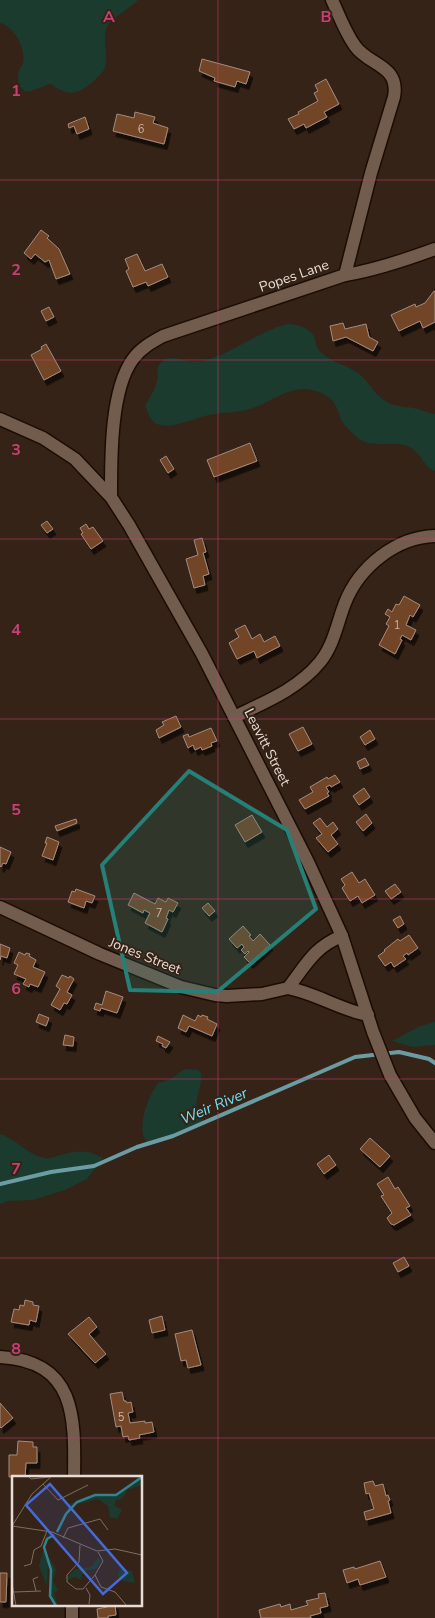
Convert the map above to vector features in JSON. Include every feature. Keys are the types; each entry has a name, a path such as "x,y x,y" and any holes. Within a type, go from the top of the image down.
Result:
{"street":[{"name":"Popes Lane","path":"111,497 112,435 119,393 124,374 133,359 145,346 163,336 345,275 371,173 394,98 395,86 391,76 384,67 366,57 356,47 332,0"},
{"path":"345,275 368,271 435,248"},
{"name":"Leavitt Street","path":"0,418 43,438 69,455 94,477 111,497 129,525 180,613 316,878 342,936 373,1032 390,1075 411,1112 435,1143"},
{"path":"234,717 285,692 314,669 329,649 344,605 353,586 380,557 405,542 435,536"},
{"name":"Jones Street","path":"0,907 100,954 181,987 202,993 227,996 262,994 288,988 305,991 351,1012 368,1015"},
{"path":"288,988 318,950 328,942 342,936"},
{"path":"0,1356 26,1360 39,1366 63,1388 72,1414 74,1476"}],"highlighted area":[{"path":"189,771 287,830 316,909 217,992 130,990 102,865"}],"green space":[{"path":"0,0 138,0 108,25 105,35 106,63 103,71 84,88 74,93 69,93 51,84 28,91 21,87 18,75 23,63 23,51 18,38 10,28 0,23"},
{"path":"287,324 299,326 311,332 321,353 358,373 387,402 435,414 435,471 430,469 410,447 399,444 375,444 359,439 344,424 334,403 327,396 313,390 296,390 282,394 250,409 210,415 175,425 163,426 151,419 145,406 156,384 157,370 160,363 172,358 190,361 207,360 276,327"},
{"path":"435,1022 435,1045 413,1047 392,1041 420,1026"},
{"path":"185,1069 198,1070 201,1073 197,1110 199,1116 204,1121 176,1135 149,1144 144,1136 142,1127 151,1094 158,1083 169,1080"},
{"path":"0,1134 40,1157 50,1158 72,1152 82,1152 92,1153 103,1158 87,1179 65,1190 33,1200 8,1201 0,1204"}],"building":[{"path":"202,59 250,72 246,84 237,81 235,87 214,81 215,78 199,71"},
{"path":"326,79 339,104 324,112 327,117 306,128 304,124 294,129 288,119 318,101 314,93 318,91 315,85"},
{"path":"135,112 155,117 153,123 168,128 164,144 113,131 117,114 134,118"},
{"path":"85,117 89,129 77,134 74,126 69,128 68,124"},
{"path":"41,230 49,236 47,238 59,249 70,274 56,279 49,260 45,262 35,254 31,259 24,253"},
{"path":"137,254 145,271 162,264 168,277 148,286 146,282 133,287 126,271 129,269 125,259"},
{"path":"434,291 435,322 423,328 420,321 399,331 391,315 415,304 416,307 425,303"},
{"path":"49,307 54,317 46,321 41,311"},
{"path":"343,323 345,329 366,324 369,337 378,342 373,351 346,337 333,341 330,326"},
{"path":"46,344 61,371 44,380 31,355 42,349 41,347"},
{"path":"250,443 257,461 214,477 207,460"},
{"path":"166,456 174,469 168,473 160,460"},
{"path":"47,521 53,529 47,533 41,525"},
{"path":"86,524 89,529 93,527 103,541 91,549 81,534 83,533 80,528"},
{"path":"202,538 206,552 203,553 209,574 203,576 205,585 194,588 186,559 198,555 194,540"},
{"path":"404,596 420,605 413,617 410,615 406,625 416,630 411,640 402,635 400,639 402,640 395,654 379,645 389,626 386,624 390,617 385,614 388,609 392,612 396,604 399,605"},
{"path":"245,625 252,639 260,634 264,642 275,636 280,646 257,658 254,651 237,659 229,643 239,637 235,630"},
{"path":"176,716 181,727 159,738 156,730 164,725 162,722"},
{"path":"303,727 312,744 298,751 289,734"},
{"path":"211,728 217,741 211,743 212,746 202,750 201,747 195,750 193,745 188,748 183,736 188,734 189,737"},
{"path":"370,730 375,739 365,745 360,737"},
{"path":"365,758 369,765 360,769 357,762"},
{"path":"335,775 340,782 331,787 330,785 326,787 329,796 305,809 299,800 313,792 310,787 327,777 328,779"},
{"path":"364,788 370,797 359,805 353,796"},
{"path":"366,814 372,823 363,831 356,822"},
{"path":"252,815 262,832 245,842 235,825"},
{"path":"320,818 327,827 333,822 338,829 331,835 338,844 328,852 316,838 322,834 313,823"},
{"path":"76,819 77,823 57,831 55,826"},
{"path":"47,837 59,842 53,860 42,856 47,843 45,843"},
{"path":"0,847 11,852 6,864 3,863 1,867 0,866"},
{"path":"352,872 359,883 365,879 375,895 362,903 358,896 350,901 342,888 345,885 341,879"},
{"path":"395,884 401,892 391,899 385,891"},
{"path":"76,889 95,896 92,903 86,901 84,908 68,902 72,891 75,892"},
{"path":"134,893 155,904 158,898 166,902 168,898 178,903 173,912 169,910 166,918 168,919 162,932 145,923 150,913 144,910 143,913 128,905"},
{"path":"208,903 215,911 209,916 202,908"},
{"path":"400,916 404,924 398,928 393,920"},
{"path":"243,926 251,935 249,936 253,941 260,934 270,945 250,963 244,957 249,952 245,954 241,950 244,947 242,944 237,948 229,939"},
{"path":"409,935 418,948 403,956 406,959 394,967 391,962 385,966 378,956 398,939 400,941"},
{"path":"0,944 10,948 7,958 1,956 0,960"},
{"path":"19,952 25,955 26,953 30,954 29,956 36,960 33,967 45,972 38,987 30,984 29,987 23,984 26,979 14,974 18,965 14,963"},
{"path":"62,975 69,978 70,976 74,979 67,992 72,995 67,1004 64,1003 60,1010 51,1005 60,989 56,986"},
{"path":"106,991 123,997 117,1013 101,1008 100,1011 94,1009 96,1003 102,1005"},
{"path":"39,1014 49,1018 46,1026 36,1022"},
{"path":"183,1015 195,1021 198,1015 208,1017 207,1019 217,1024 212,1036 189,1026 186,1032 178,1028"},
{"path":"65,1035 74,1037 73,1046 63,1045"},
{"path":"158,1036 170,1042 166,1048 162,1046 163,1044 156,1041"},
{"path":"370,1138 390,1156 380,1167 360,1149"},
{"path":"329,1155 336,1165 324,1174 317,1164"},
{"path":"388,1177 395,1189 398,1187 410,1206 406,1208 411,1215 394,1225 387,1218 392,1213 381,1196 384,1195 377,1184"},
{"path":"404,1257 409,1266 398,1272 393,1263"},
{"path":"25,1300 39,1306 36,1322 30,1320 29,1325 11,1322 14,1309 19,1310 20,1305 24,1306"},
{"path":"162,1316 165,1330 152,1333 149,1320"},
{"path":"89,1317 97,1327 89,1334 106,1354 95,1363 68,1334"},
{"path":"192,1330 201,1365 188,1368 186,1360 181,1361 175,1334"},
{"path":"122,1392 124,1401 127,1403 131,1402 133,1412 128,1413 130,1423 152,1422 154,1432 139,1435 140,1438 129,1440 128,1436 123,1437 121,1426 116,1427 110,1394"},
{"path":"0,1403 13,1418 1,1428 0,1427"},
{"path":"18,1441 33,1442 33,1447 37,1447 37,1463 26,1463 25,1476 9,1477 9,1455 17,1455"},
{"path":"373,1481 375,1486 383,1484 386,1496 388,1495 390,1500 388,1501 391,1513 366,1520 364,1512 374,1509 369,1493 366,1494 364,1483"},
{"path":"380,1561 386,1577 360,1585 358,1579 347,1583 343,1570 354,1567 355,1569"},
{"path":"0,1573 7,1573 6,1602 0,1602"},
{"path":"325,1593 328,1606 320,1608 321,1613 310,1616 311,1618 261,1618 259,1610 280,1604 281,1607 290,1604 291,1610 308,1605 306,1601 319,1598 318,1594"},
{"path":"115,1606 116,1615 108,1616 108,1618 98,1618 97,1609"}],"waterway":[{"name":"Weir River","path":"0,1184 51,1172 94,1166 137,1147 173,1136 355,1057 399,1052 429,1059 435,1063"}]}
